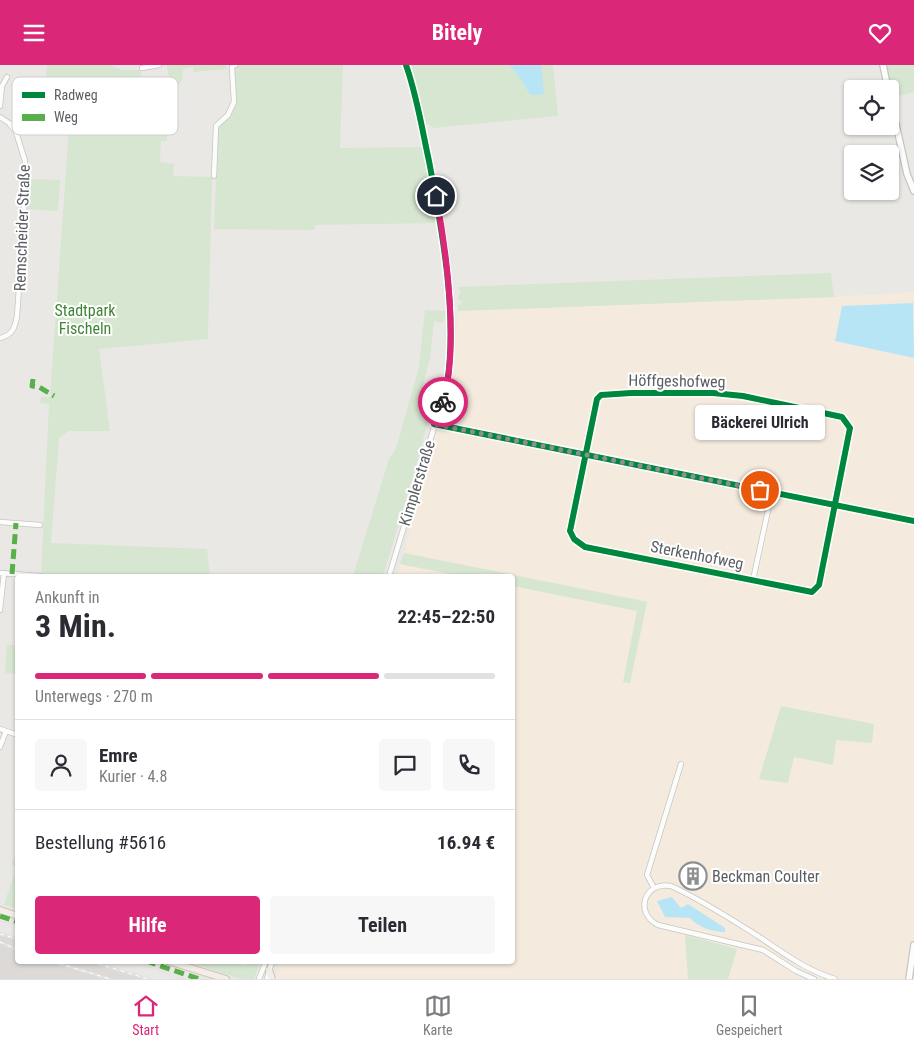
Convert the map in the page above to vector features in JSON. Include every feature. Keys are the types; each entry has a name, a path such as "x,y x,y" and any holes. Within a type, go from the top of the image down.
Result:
{"main road":[{"path":"883,65 886,80"},
{"path":"898,135 907,174 914,191"},
{"path":"0,910 15,914"},
{"path":"909,979 914,945"},
{"path":"178,964 226,979"},
{"path":"269,970 272,979"}],"street":[{"path":"142,68 159,65"},
{"name":"Kimplerstraße","path":"390,574 447,385 450,325 448,284 440,215 418,110 406,65"},
{"path":"214,176 216,126 228,115 234,102 232,66"},
{"path":"0,106 2,86 7,77"},
{"name":"Remscheider Straße","path":"0,117 12,126"},
{"name":"Remscheider Straße","path":"0,337 12,332 17,316 26,175 25,161 17,135"},
{"name":"Höffgeshofweg","path":"586,455 597,399 601,395 713,393 743,396 842,417 850,428 835,505"},
{"path":"434,424 914,521"},
{"name":"Sterkenhofweg","path":"586,455 570,531 574,539 585,547 753,581 812,592 819,585 835,505"},
{"name":"Sterkenhofweg","path":"753,581 772,493"},
{"path":"0,522 40,525"},
{"path":"0,610 2,573 15,574"},
{"path":"0,729 15,734"},
{"path":"0,747 6,731"},
{"path":"654,888 647,875 681,764"},
{"path":"815,972 813,979 796,971 763,950 668,928 653,922 646,913 645,903 649,893 654,888 665,885 680,890 757,936 800,965 835,979"},
{"path":"259,979 265,964"},
{"path":"267,979 271,964"}],"shaded area":[{"path":"914,292 914,979 276,979 279,964 515,964 515,586 637,611 623,682 630,683 647,601 404,553 451,375 458,311 834,297"},
{"path":"400,564 451,574 398,574"},
{"path":"0,935 15,939 15,964 99,964 150,979 0,979"}],"green space":[{"path":"47,65 110,65 122,70 140,70 142,77 46,77"},
{"path":"167,65 224,65 228,69 193,72 193,67 183,69 182,79 178,88 178,77 169,77"},
{"path":"238,65 343,65 340,148 424,147 437,223 315,225 315,230 214,229 218,127 233,110 236,93 234,71"},
{"path":"408,65 553,65 558,116 433,128 422,121"},
{"path":"885,65 914,65 914,92 899,96 899,80 889,80"},
{"name":"Stadtpark Fischeln","path":"68,135 167,135 167,141 161,141 160,162 174,164 173,176 212,177 208,339 99,349 110,431 69,431 59,438 51,543 207,549 210,574 41,574 49,404 40,403 41,397 50,397"},
{"path":"30,179 60,180 58,211 28,209"},
{"path":"831,273 834,297 458,311 458,305 463,302 458,299 461,292 458,287"},
{"path":"425,310 447,311 443,323 434,321 430,358 421,393 434,398 384,574 354,574 389,459 396,448 419,367"},
{"path":"404,553 508,574 451,574 400,564"},
{"path":"515,575 647,602 630,683 623,682 637,611 515,586"},
{"path":"7,645 15,645 15,674 5,673"},
{"path":"781,706 874,724 872,743 836,740 833,765 794,757 788,783 759,779"},
{"path":"15,855 15,867 12,864"},
{"path":"15,871 15,908 4,905"},
{"path":"685,935 737,949 728,979 688,979"},
{"path":"194,964 242,964 246,966 247,964 260,964 254,979 241,979"}],"water":[{"path":"508,65 541,65 544,94 531,95 517,74"},
{"path":"913,303 914,358 835,341 842,306"},
{"path":"672,897 681,908 688,904 725,928 725,932 706,928 690,918 665,917 657,901"}],"tram line":[{"path":"0,921 15,925"},
{"path":"140,964 183,979"}],"railway":[{"path":"0,934 15,938"},
{"path":"0,942 15,949"},
{"path":"61,964 110,979"},
{"path":"100,964 148,979"}],"marked path":[{"path":"33,379 32,386 39,387 54,396"},
{"path":"12,574 16,523"},
{"path":"0,916 15,921"},
{"path":"155,964 199,979"}],"cycle path":[{"path":"406,65 416,101 434,187 450,301 450,358 447,384 434,424 914,521"},
{"path":"679,393 713,393 743,396 842,417 850,428 819,585 812,592 585,547 574,539 570,531 597,399 601,395 679,393"}],"way so far":[{"path":"443,402 434,424 760,490"}],"place":[{"name":"Bäckerei Ulrich","path":"760,490"},
{"name":"Beckman Coulter","path":"693,876"}],"route":[{"path":"436,196 440,215 450,313 450,348 447,385 443,402"}]}
